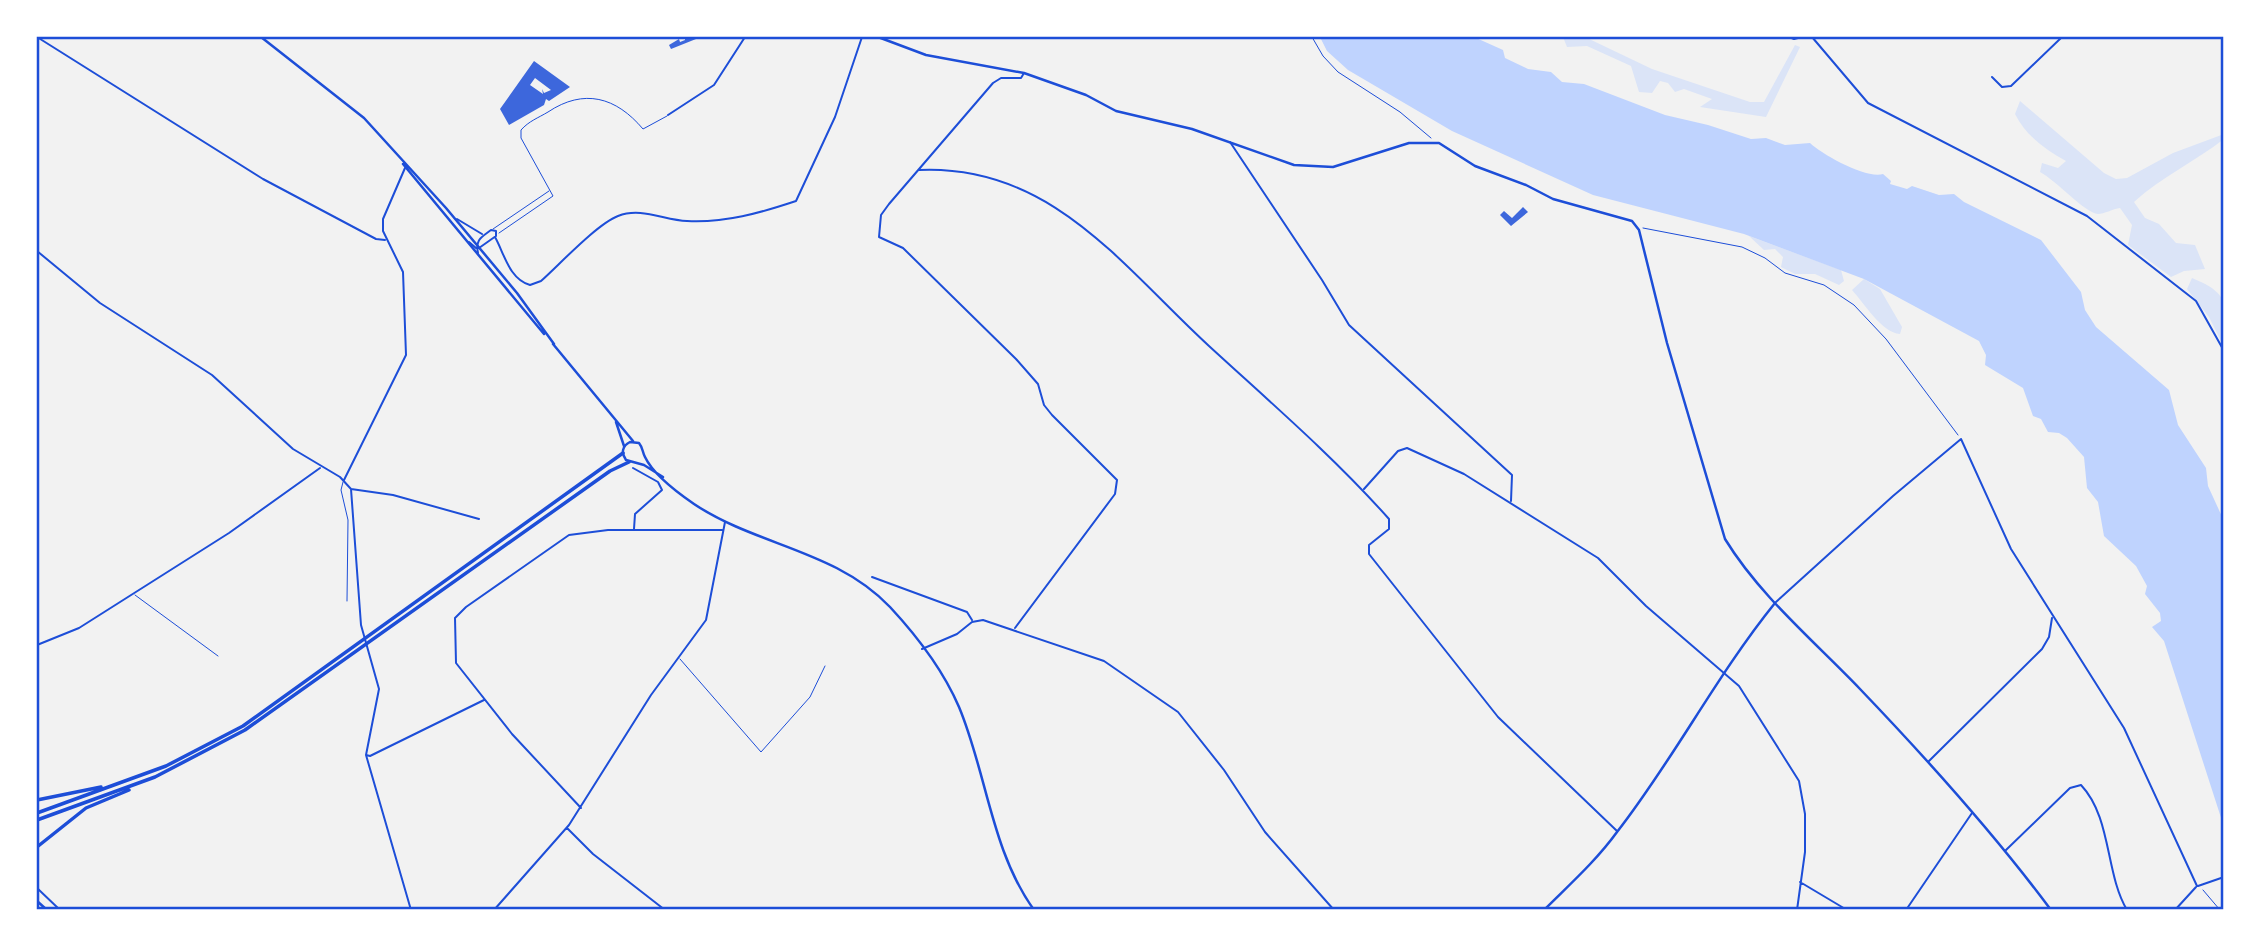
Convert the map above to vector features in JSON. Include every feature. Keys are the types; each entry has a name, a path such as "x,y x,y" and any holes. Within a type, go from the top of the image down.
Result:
{"highway":[{"path":"37,813 183,758 260,715 623,453"},
{"path":"37,847 86,808 155,777 264,719 610,471 629,462"},
{"path":"37,820 155,777"},
{"path":"37,800 127,780"}],"street":[{"path":"37,37 263,179 376,239 385,240"},
{"path":"261,37 364,118 463,225 483,234 493,229 494,236 514,272 530,285 541,281 615,216 639,213 677,220 723,220 756,214 796,201 835,117 862,37"},
{"path":"668,115 714,85 745,37"},
{"path":"878,37 926,55 1024,73 1116,111 1229,141 1294,165 1333,167 1416,142 1439,143 1487,172 1526,185 1553,199 1635,225 1725,539 1740,562 1775,603 1929,761 2006,850 2051,910"},
{"path":"1789,37 1802,37"},
{"path":"1812,37 1868,103 2087,216 2196,301 2224,351"},
{"path":"1992,77 2006,89 2062,37"},
{"path":"1015,628 1115,495 1118,480 1052,415 1044,405 1038,384 1016,359 903,248 881,240 881,215 993,83 1001,78 1021,78 1024,73"},
{"path":"1229,141 1349,325 1512,475 1511,501"},
{"path":"395,153 633,441 641,445 643,455 663,477 693,503 726,520 818,557 852,575 890,607 922,649 959,707 1004,856 1034,910"},
{"path":"344,480 406,355 403,272 385,240 383,219 405,167"},
{"path":"919,170 970,171 1033,196 1088,229 1363,490 1389,519 1390,525 1369,545 1369,554 1498,717 1618,832"},
{"path":"446,208 554,344"},
{"path":"489,232 494,236"},
{"path":"460,234 478,247"},
{"path":"480,256 478,247 483,234"},
{"path":"478,247 494,236"},
{"path":"37,251 100,303 212,375 293,449 344,480 351,489 363,630 379,696 367,737 366,755 411,910"},
{"path":"613,416 624,446 623,453 629,462 636,462 663,477"},
{"path":"1544,910 1618,832 1725,671 1775,603 1961,439 2011,549 2124,729 2197,886"},
{"path":"624,446 633,441"},
{"path":"1363,490 1398,451 1407,449 1464,474 1598,558 1646,606 1725,671 1765,723 1799,780 1805,814 1805,852 1797,910"},
{"path":"636,462 643,455"},
{"path":"37,645 79,628 134,594 313,476 321,467"},
{"path":"633,468 658,482 662,490 635,514 634,530"},
{"path":"351,489 393,495 479,519"},
{"path":"494,910 567,828 651,695 706,620 726,520"},
{"path":"581,808 512,734 454,657 455,618 459,612 566,536 634,530 722,530"},
{"path":"872,578 967,612 972,622"},
{"path":"1929,761 2042,649 2049,637 2053,617"},
{"path":"922,649 957,634 972,622 992,621 1104,661 1178,712 1208,748 1265,832 1334,910"},
{"path":"366,755 370,756 485,700"},
{"path":"2006,850 2070,788 2081,785 2103,831 2113,883 2127,910"},
{"path":"1906,910 1973,812"},
{"path":"567,828 593,855 665,910"},
{"path":"2175,910 2197,886 2224,877"},
{"path":"1799,881 1847,910"},
{"path":"37,888 60,910"},
{"path":"37,901 47,910"}],"lane":[{"path":"494,236 553,196 521,138 521,130 529,122 556,106 579,97 596,97 617,105 643,129 668,115"},
{"path":"493,229 551,190"},
{"path":"344,480 341,490 348,520 347,601"},
{"path":"134,594 157,614 218,656"},
{"path":"679,658 761,752 810,697 825,666"}],"path":[{"path":"1312,37 1323,56 1338,72 1400,112 1439,143"},
{"path":"1635,225 1653,232 1742,247 1765,258 1785,273 1824,285 1866,316 1926,390 1961,439"},
{"path":"2197,886 2220,910"}],"shaded area":[{"path":"1563,37 1585,37 1652,69 1750,102 1764,102 1795,45 1800,47 1766,117 1700,107 1712,99 1684,89 1675,92 1668,83 1660,81 1652,93 1639,92 1631,66 1587,46 1567,47"},
{"path":"2020,101 2104,173 2116,179 2127,178 2173,153 2224,134 2224,139 2134,202 2145,218 2159,224 2176,243 2195,245 2205,269 2184,271 2171,277 2128,245 2132,225 2120,208 2100,214 2092,212 2040,172 2042,163 2058,168 2066,161 2044,147 2025,129 2015,114"},
{"path":"1749,236 1841,270 1844,281 1839,285 1815,274 1795,274 1781,267 1783,257 1775,249 1764,250"},
{"path":"2192,278 2221,296 2225,312 2224,347 2209,317 2187,289"},
{"path":"1864,279 1880,289 1902,327 1900,334 1880,323 1852,290"}],"water":[{"path":"1320,37 1474,37 1503,50 1505,58 1528,69 1551,72 1562,82 1584,84 1665,115 1751,139 1766,138 1785,145 1810,143 1824,154 1856,170 1883,174 1891,181 1890,184 1907,189 1912,186 1939,195 1954,194 1964,202 2041,240 2081,292 2085,310 2096,327 2169,390 2178,425 2206,468 2208,486 2224,521 2224,827 2164,641 2152,627 2161,621 2160,613 2145,594 2147,586 2136,566 2104,536 2098,502 2087,488 2084,457 2067,438 2059,433 2048,432 2041,419 2033,416 2023,388 1985,365 1986,355 1979,341 1864,279 1744,234 1593,195 1452,131 1348,70 1327,51"}],"building":[{"path":"685,37 701,37 671,49 669,45 679,39 680,42 685,40"},
{"path":"534,61 570,87 549,101 546,99 544,105 509,125 500,109","holes":["535,78 551,90 544,93 542,89 543,94 530,85"]},
{"path":"1523,207 1528,212 1511,226 1500,215 1504,211 1512,218"}]}
